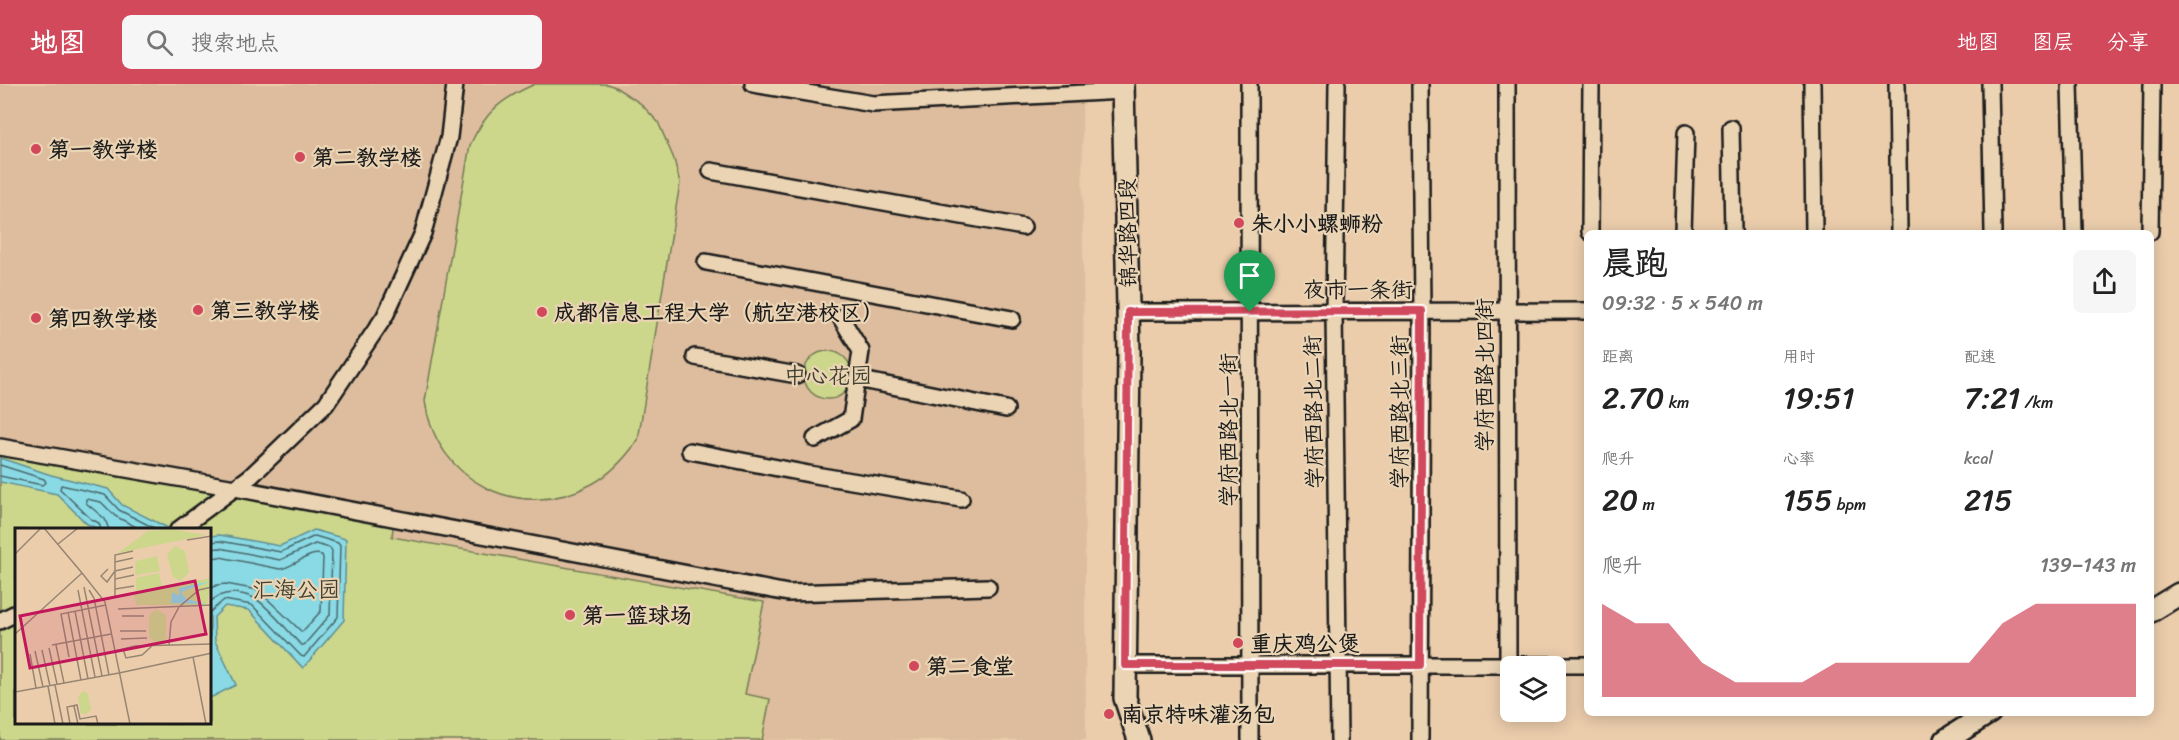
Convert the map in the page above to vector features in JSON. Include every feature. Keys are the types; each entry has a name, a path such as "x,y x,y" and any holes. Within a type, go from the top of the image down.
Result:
{"main road":[{"name":"锦华路四段","path":"1123,88 1128,312 1125,698 1139,740"},
{"path":"2154,609 2179,594"},
{"path":"1946,740 1984,716"}],"street":[{"path":"181,528 251,476 326,404 385,315 423,233 449,137 455,84"},
{"path":"753,84 873,104 1022,90 1123,88"},
{"name":"学府西路北一街","path":"1249,84 1250,740"},
{"name":"学府西路北二街","path":"1337,84 1334,312 1339,740"},
{"name":"学府西路北三街","path":"1420,84 1422,311 1420,740"},
{"name":"学府西路北四街","path":"1507,84 1508,656"},
{"path":"1590,230 1591,84"},
{"path":"1812,84 1814,230"},
{"path":"1897,84 1899,230"},
{"path":"1990,84 1993,230"},
{"path":"2070,84 2074,230"},
{"path":"2150,230 2152,84"},
{"path":"1731,128 1732,230"},
{"path":"1683,230 1686,133"},
{"path":"711,171 1023,227"},
{"path":"706,262 1012,319"},
{"name":"夜市一条街","path":"1128,312 1584,311"},
{"path":"815,439 851,419 861,351 841,318"},
{"path":"695,357 797,375"},
{"path":"857,379 1006,409"},
{"path":"0,447 234,488 788,593 988,587"},
{"path":"690,451 809,474 961,499"},
{"path":"0,621 15,614"},
{"path":"1125,665 1500,665"},
{"path":"1566,666 1584,666"}],"shaded area":[{"name":"成都信息工程大学（航空港校区）","path":"0,84 1082,84 1086,740 0,740"}],"green space":[{"path":"535,84 607,84 640,103 658,122 674,159 680,183 638,440 618,465 599,480 565,495 537,499 510,496 486,488 464,473 446,453 432,429 425,401 470,145 482,123 496,107"},
{"name":"中心花园","path":"823,351 833,351 845,358 852,370 852,380 845,392 833,399 823,399 808,388 804,380 804,370 815,355"},
{"name":"汇海公园","path":"0,447 394,518 392,537 764,602 745,694 770,699 762,740 0,740"}],"water":[{"path":"0,458 51,475 108,489 122,505 168,528 96,528 87,524 57,494 0,482"},
{"path":"314,530 346,539 344,620 303,668 249,610 225,606 214,617 215,641 236,685 212,697 212,536 220,535 280,546"}],"place":[{"name":"第一教学楼","path":"36,149"},
{"name":"第二教学楼","path":"300,157"},
{"name":"朱小小螺蛳粉","path":"1239,223"},
{"name":"第三教学楼","path":"198,310"},
{"name":"成都信息工程大学（航空港校区）","path":"542,312"},
{"name":"第四教学楼","path":"36,318"},
{"name":"第一篮球场","path":"570,615"},
{"name":"重庆鸡公煲","path":"1238,643"},
{"name":"第二食堂","path":"914,666"},
{"name":"南京特味灌汤包","path":"1109,714"}],"route":[{"path":"1422,311 1420,665 1125,665 1128,312 1250,312 1422,311"}]}
